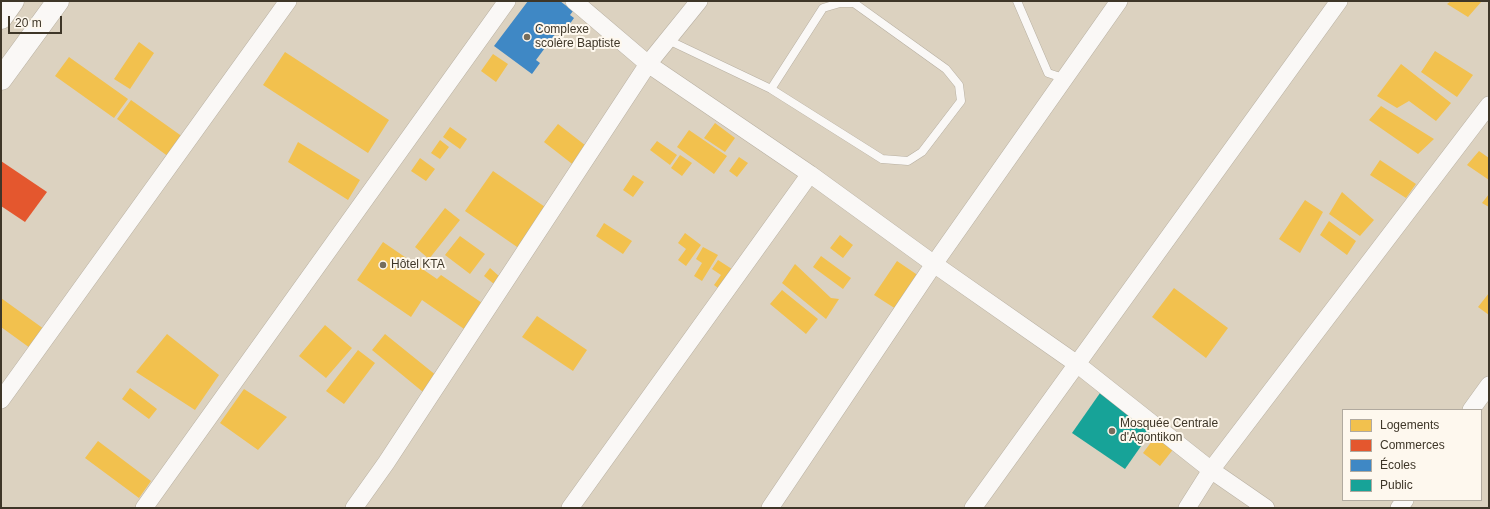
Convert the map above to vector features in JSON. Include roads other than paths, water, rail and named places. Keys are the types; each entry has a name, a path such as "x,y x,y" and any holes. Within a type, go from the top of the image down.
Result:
{"main road":[{"path":"1,18 13,1"},
{"path":"1,79 58,1"}],"street":[{"path":"1,400 288,1"},
{"path":"144,508 507,1"},
{"path":"574,1 648,64 810,174 934,264 1077,364 1212,470 1266,508"},
{"path":"354,508 390,456 648,64 699,1"},
{"path":"770,508 934,264 1063,78 1119,1"},
{"path":"973,508 1338,1"},
{"path":"1187,508 1212,470 1489,105"},
{"path":"570,508 810,174"},
{"path":"1472,409 1489,385"}],"lane":[{"path":"1017,1 1048,73 1063,78"},
{"path":"668,40 771,89 882,159 908,161 922,152 961,101 959,85 946,69 854,4 840,3 823,8 771,89"}],"place":[{"name":"Complexe scolère Baptiste","path":"527,37"},
{"name":"Hôtel KTA","path":"383,265"},
{"name":"Mosquée Centrale d'Agontikon","path":"1112,431"}]}
